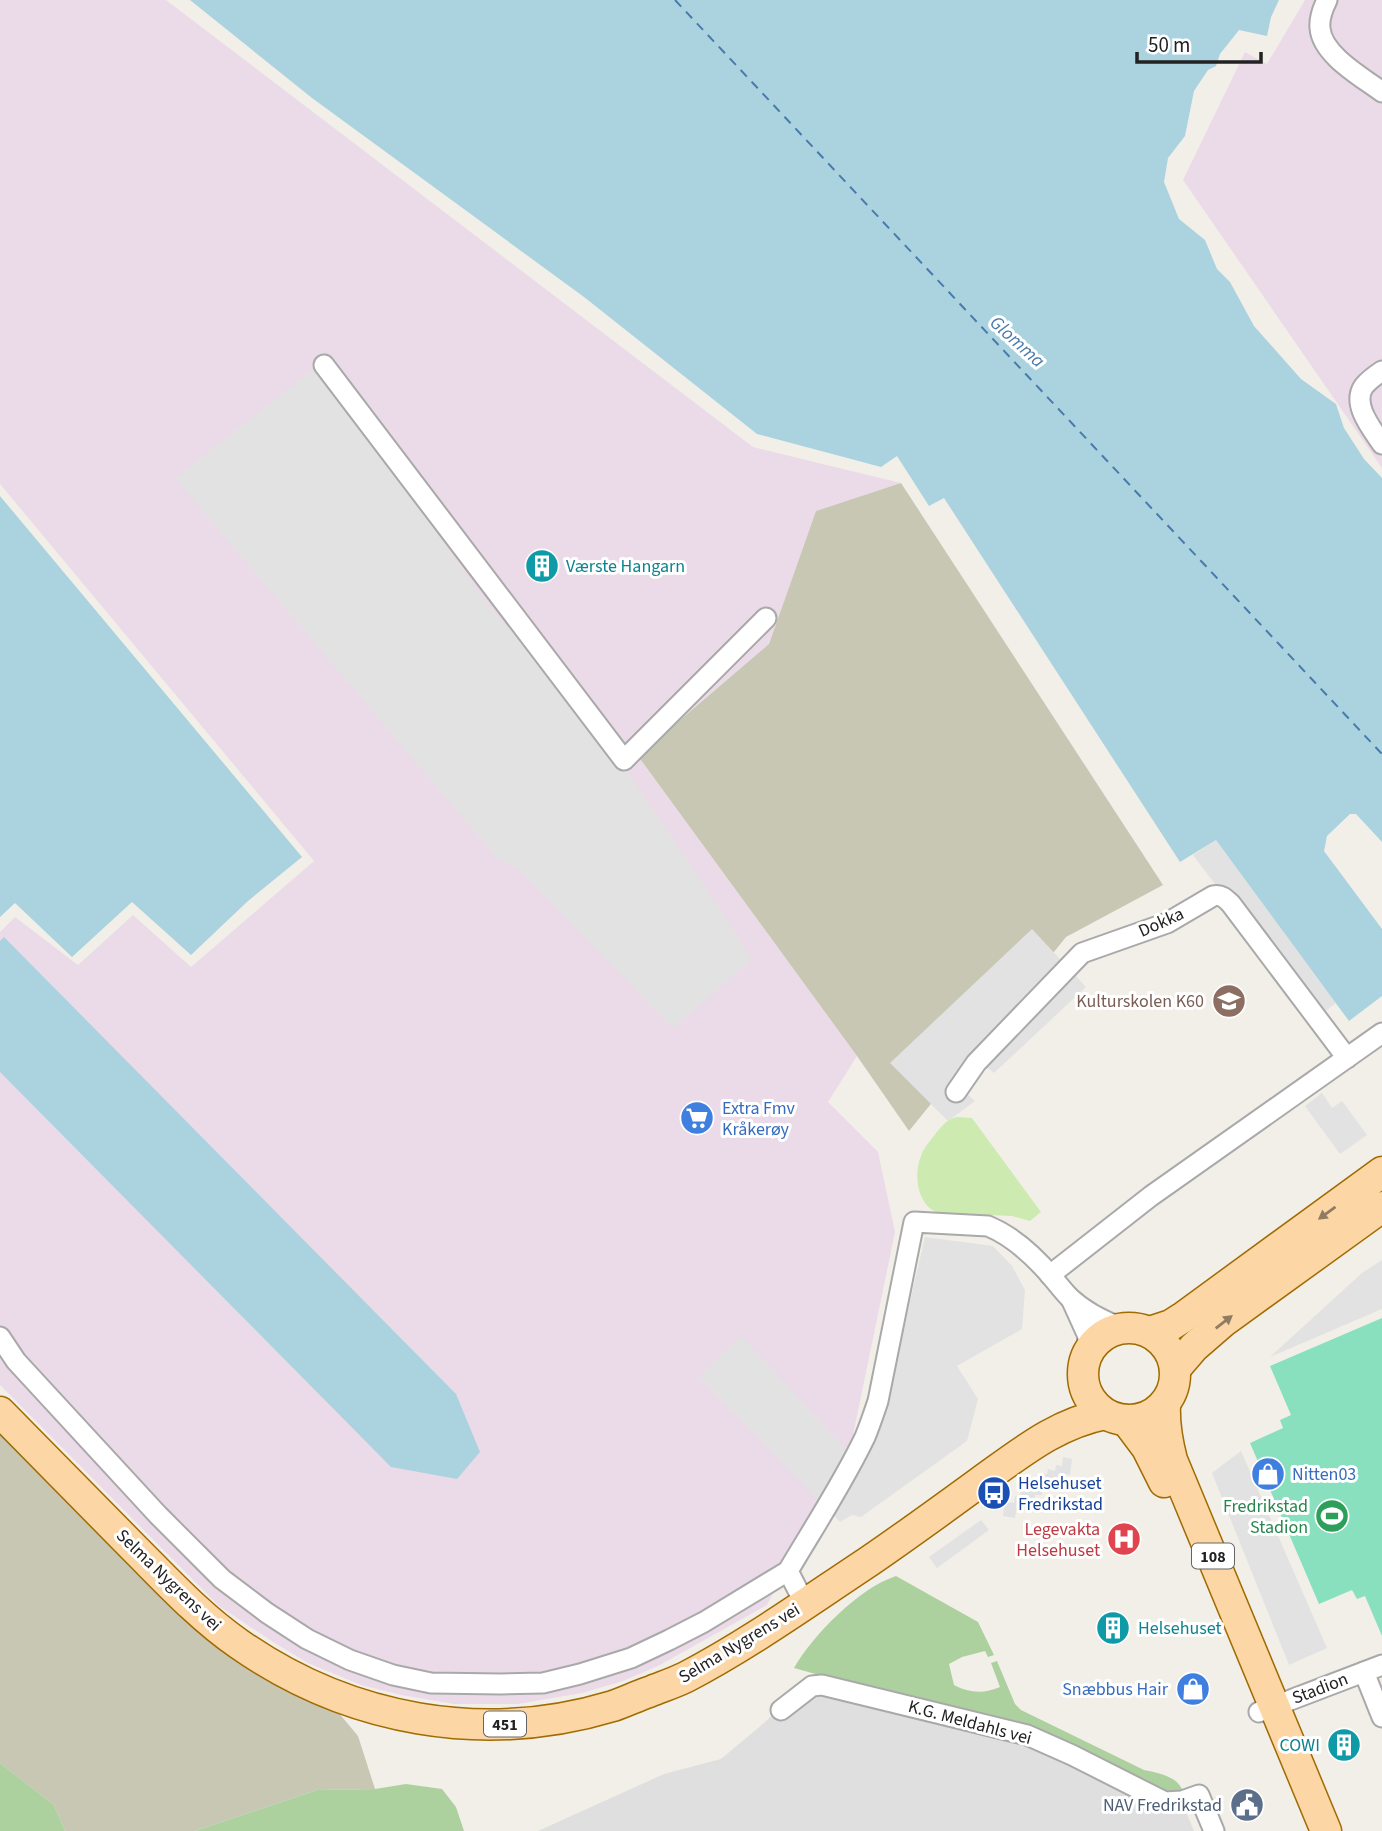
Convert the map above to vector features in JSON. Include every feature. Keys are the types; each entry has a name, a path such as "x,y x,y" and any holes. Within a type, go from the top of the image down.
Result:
{"main road":[{"path":"1083,1382 1083,1365 1090,1349 1104,1335 1171,1325 1382,1172"},
{"name":"108","path":"1308,1831 1267,1709 1172,1460 1164,1423 1165,1404 1175,1382 1175,1369 1194,1346 1224,1321 1382,1207"},
{"path":"1136,1330 1159,1339 1173,1358 1175,1369"},
{"name":"108","path":"1083,1382 1091,1400 1115,1417 1147,1448 1158,1468 1267,1709 1326,1831"},
{"name":"Selma Nygrens vei","path":"1040,1438 1073,1400 1083,1382"},
{"path":"1115,1417 1136,1420 1147,1417 1165,1404"},
{"name":"Selma Nygrens vei","path":"0,1412 164,1578 238,1643 299,1681 382,1713 431,1721 486,1725 547,1721 613,1706 684,1678 805,1604 889,1548 1040,1438 1089,1417 1115,1417"}],"street":[{"path":"1327,0 1319,27 1323,40 1344,64 1382,92"},
{"path":"324,365 624,760 766,618"},
{"path":"1382,371 1360,394 1364,416 1382,444"},
{"name":"Dokka","path":"956,1092 976,1063 1083,953 1167,923 1219,895 1231,904 1347,1058"},
{"path":"1050,1275 1151,1196 1382,1032"},
{"path":"0,1337 16,1361 158,1515 222,1579 267,1613 307,1639 350,1660 393,1675 431,1683 501,1684 543,1683 631,1658 704,1622 788,1571 843,1478 869,1426 878,1401 914,1222 988,1226 1008,1236 1050,1275 1069,1297 1105,1322 1136,1330"},
{"path":"1069,1297 1087,1334 1090,1349"},
{"path":"788,1571 805,1604"},
{"path":"1373,1669 1382,1717"},
{"name":"Stadion","path":"1267,1709 1373,1669"},
{"name":"K.G. Meldahls vei","path":"781,1710 812,1686 822,1685 1027,1735 1165,1802 1182,1801 1199,1795 1214,1831"}],"shaded area":[{"path":"0,0 166,0 753,447 901,483 816,511 769,644 638,756 857,1056 828,1102 878,1152 895,1232 852,1440 767,1605 658,1666 623,1681 582,1693 518,1704 454,1704 361,1685 308,1663 219,1606 0,1385 0,932 15,917 78,965 133,915 191,967 314,861 0,484"},
{"path":"1305,0 1382,0 1382,468 1183,180 1245,52 1267,64"},
{"path":"318,366 487,604 561,686 636,785 752,959 673,1028 520,871 497,858 175,478"},
{"path":"901,483 1163,885 1066,937 909,1131 638,756 769,644 816,511"},
{"path":"1216,840 1336,1003 1316,1018 1193,855"},
{"path":"1032,929 1086,987 994,1073 984,1065 965,1092 975,1101 948,1121 890,1063"},
{"path":"1322,1093 1332,1108 1342,1101 1367,1135 1340,1154 1305,1106"},
{"path":"925,1237 993,1246 1012,1266 1025,1290 1022,1329 957,1366 978,1399 967,1441 861,1517 852,1515 840,1522 699,1377 741,1336 856,1460 885,1409"},
{"path":"1382,1260 1382,1309 1270,1357 1362,1273"},
{"path":"0,1425 201,1629 338,1712 358,1736 375,1789 317,1790 195,1831 65,1831 54,1805 0,1763"},
{"path":"1241,1451 1327,1648 1289,1665 1212,1473"},
{"path":"1063,1457 1072,1459 1070,1475 1063,1474 1062,1479 1056,1478 1055,1485 1049,1484 1048,1491 1042,1490 1042,1495 1035,1495 1034,1501 1028,1500 1027,1506 1021,1505 1015,1518 1003,1516 1005,1502 1014,1503 1015,1496 1020,1497 1021,1490 1027,1491 1028,1485 1034,1485 1040,1473 1047,1474 1048,1469 1055,1471 1056,1465 1062,1466"},
{"path":"981,1520 989,1530 937,1568 929,1557"},
{"path":"814,1674 884,1693 1178,1793 1194,1831 538,1831 664,1774 721,1759 764,1723"}],"green space":[{"path":"957,1117 972,1118 1041,1212 1030,1221 1012,1216 936,1212 923,1200 917,1178 922,1153 943,1125"},
{"name":"Fredrikstad Stadion","path":"1382,1318 1382,1636 1365,1596 1357,1599 1352,1590 1319,1604 1250,1443 1283,1428 1280,1420 1291,1415 1270,1366"},
{"path":"896,1576 978,1622 994,1655 988,1657 985,1651 962,1657 949,1664 954,1685 977,1692 1000,1687 991,1663 997,1661 1015,1704 1021,1710 1144,1770 1170,1778 1182,1789 1178,1793 1165,1795 884,1693 794,1668 813,1641 838,1614 867,1591"},
{"path":"0,1763 54,1805 65,1831 0,1831"},
{"path":"406,1784 442,1789 456,1807 464,1831 195,1831 317,1790 375,1789"}],"water":[{"name":"Glomma","path":"190,0 1279,0 1271,17 1267,36 1239,30 1220,54 1216,66 1208,70 1194,91 1185,136 1168,158 1164,182 1179,219 1205,240 1217,269 1230,282 1254,326 1301,379 1336,404 1344,428 1364,459 1382,478 1382,842 1356,814 1350,814 1327,836 1324,851 1382,929 1382,996 1349,1021 1216,840 1180,862 944,498 929,506 897,456 881,467 757,434 584,297 312,98"},
{"path":"0,496 302,857 248,901 191,955 132,902 72,957 15,903 0,917"},
{"path":"4,937 456,1394 480,1452 457,1479 391,1467 0,1072 0,941"}],"ferry route":[{"path":"675,0 1382,754"}],"place":[{"name":"Værste Hangarn","path":"542,566"},
{"name":"Kulturskolen K60","path":"1229,1001"},
{"name":"Extra Fmv Kråkerøy","path":"697,1118"},
{"name":"Nitten03","path":"1268,1474"},
{"name":"Helsehuset Fredrikstad","path":"994,1493"},
{"name":"Fredrikstad Stadion","path":"1332,1516"},
{"name":"Legevakta Helsehuset","path":"1124,1539"},
{"name":"Helsehuset","path":"1113,1628"},
{"name":"Snæbbus Hair","path":"1193,1689"},
{"name":"COWI","path":"1344,1745"},
{"name":"NAV Fredrikstad","path":"1247,1805"}]}
